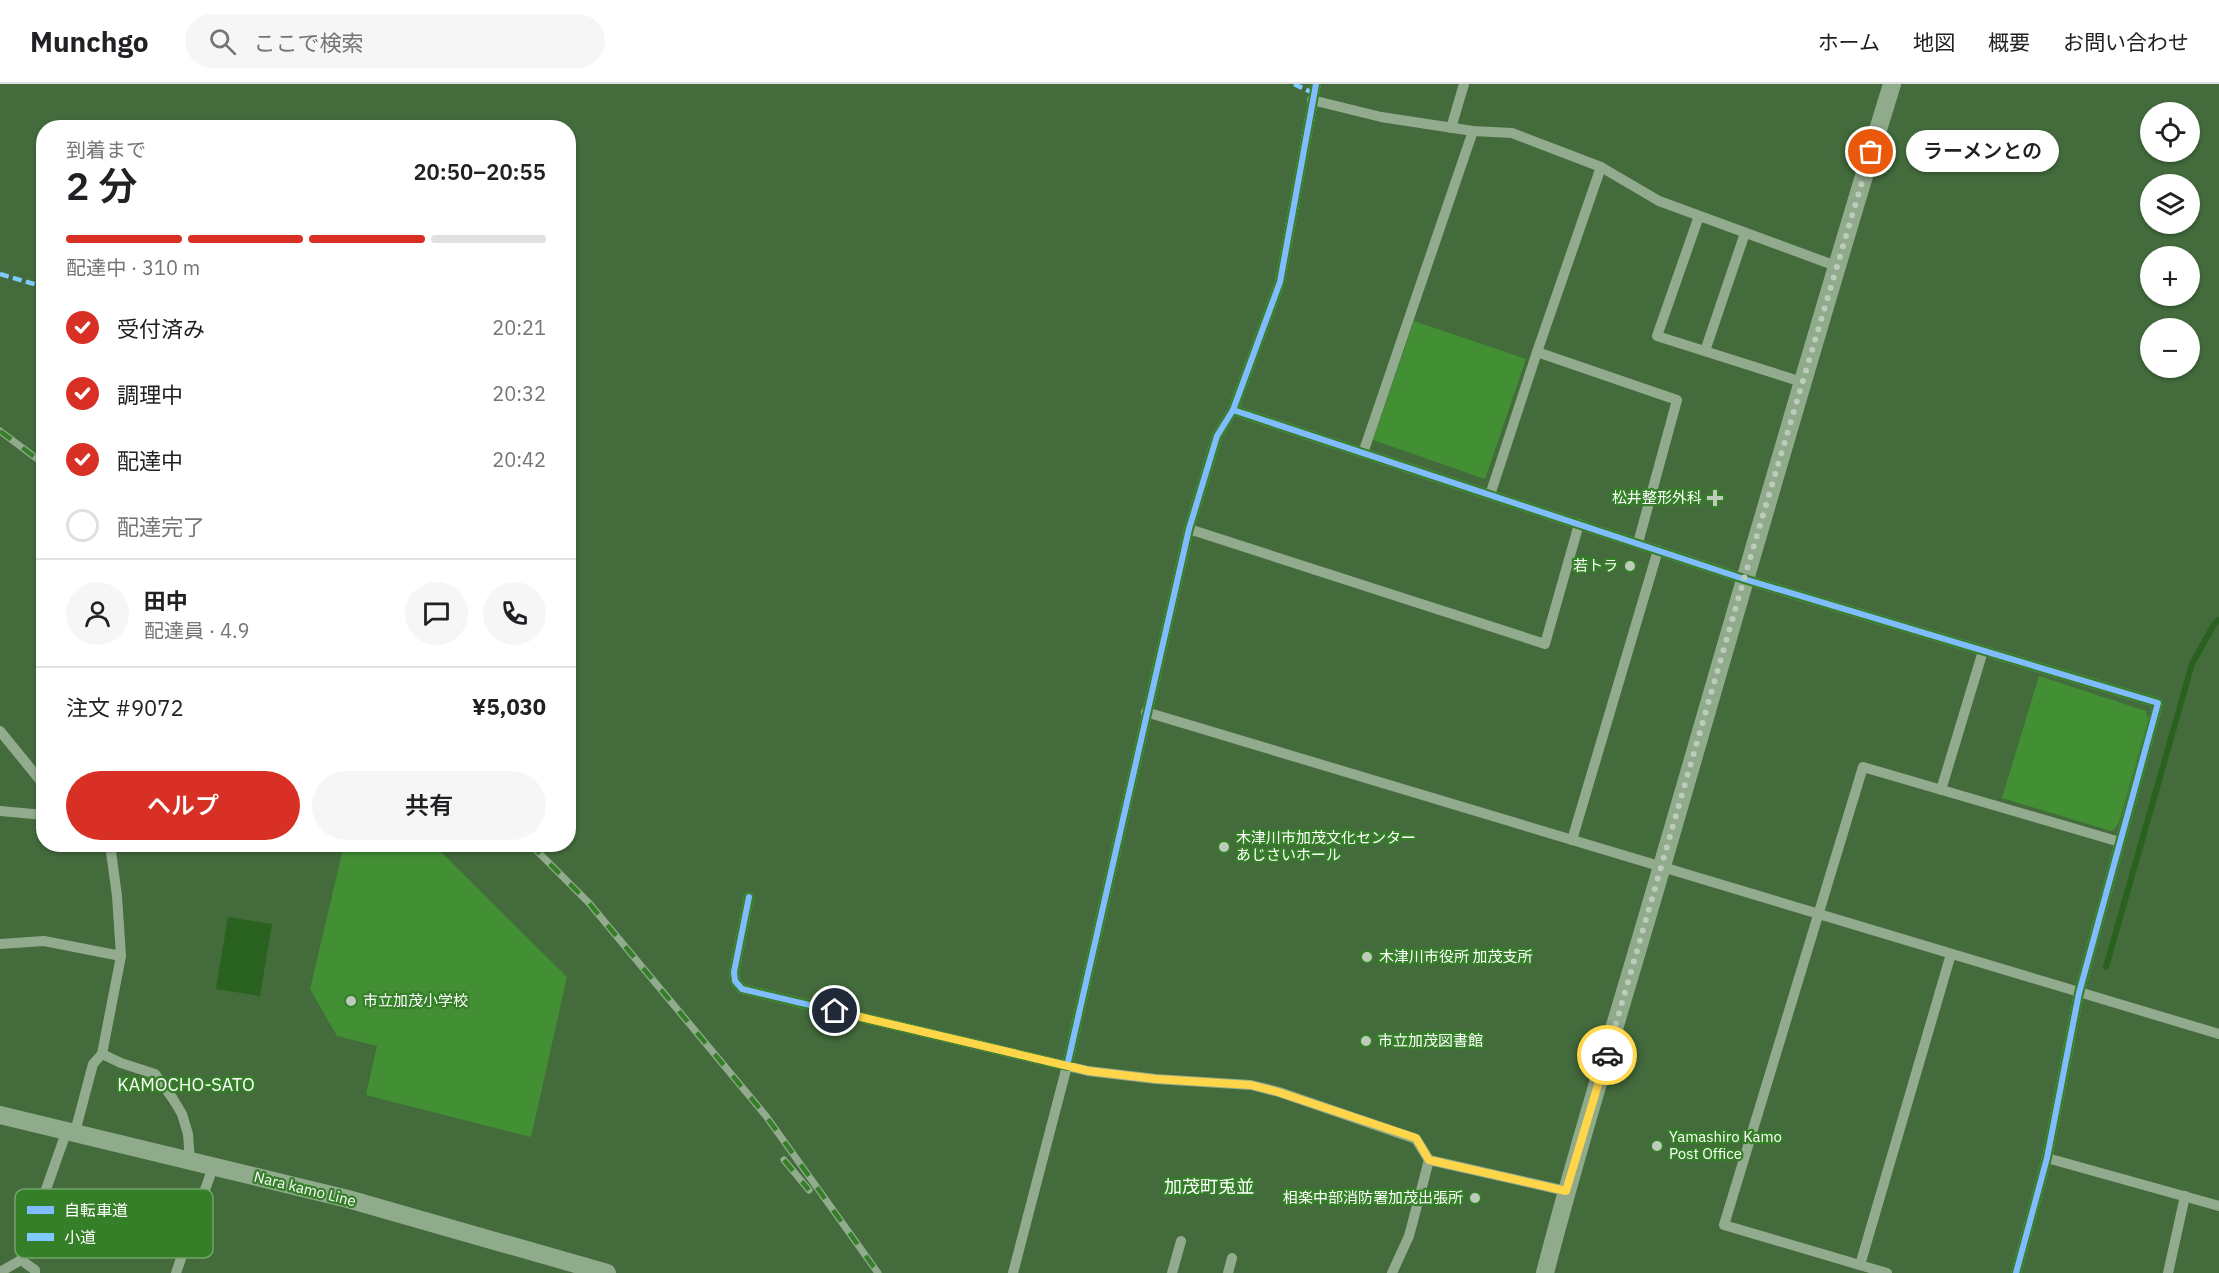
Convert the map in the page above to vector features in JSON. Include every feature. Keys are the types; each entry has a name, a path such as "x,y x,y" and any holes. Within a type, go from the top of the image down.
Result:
{"main road":[{"path":"1545,1273 1566,1191 1744,579 1892,84"},
{"name":"Nara kamo Line","path":"0,1115 359,1202 608,1273"}],"street":[{"path":"1013,1273 1067,1066 1189,529 1217,436 1233,410 1280,282 1316,84"},
{"path":"1451,128 1464,84"},
{"path":"1312,100 1381,117 1473,131 1512,133 1601,167 1659,201 1836,266"},
{"path":"1363,453 1473,131"},
{"path":"1490,495 1536,352 1601,167"},
{"path":"1700,216 1657,336 1802,382"},
{"path":"1705,351 1745,233"},
{"path":"1536,352 1677,400 1638,543"},
{"path":"1233,410 1744,579 2158,703 2079,993 2047,1158 2016,1273"},
{"path":"1189,529 1545,644 1579,525"},
{"path":"1572,840 1658,550"},
{"path":"1941,790 1983,651"},
{"path":"1146,712 2219,1034"},
{"path":"0,731 36,776"},
{"path":"1887,1273 1724,1225 1863,766 2120,843"},
{"path":"0,811 36,814"},
{"path":"49,1189 93,1064 102,1054 121,956 111,852"},
{"path":"749,897 734,972 735,981 742,989 1100,1073 1251,1085 1416,1138 1429,1160 1409,1236 1392,1273"},
{"path":"0,944 44,941 121,956"},
{"path":"1860,1265 1951,954"},
{"path":"102,1054 155,1074 182,1114 188,1134 190,1161"},
{"path":"2047,1158 2219,1206"},
{"path":"1429,1160 1566,1191"},
{"path":"205,1189 213,1167"},
{"path":"2168,1273 2185,1196"},
{"path":"1172,1273 1181,1240"},
{"path":"176,1273 181,1258"},
{"path":"1228,1273 1232,1258"},
{"path":"0,1272 21,1260 35,1270 35,1273"}],"shaded area":[{"path":"1414,321 1526,359 1485,479 1373,440"},
{"path":"2039,676 2146,711 2148,719 2119,822 2114,830 2002,798"},
{"path":"342,852 441,852 567,977 531,1137 366,1095 377,1046 337,1036 310,989"},
{"path":"228,917 272,924 260,996 216,989"}],"waterway":[{"path":"2106,967 2192,664 2215,623 2219,620"}],"railway":[{"path":"0,431 36,458"},
{"path":"538,852 589,903 766,1116 878,1273"},
{"path":"784,1160 809,1190"}],"marked path":[{"path":"1294,84 1313,93"},
{"path":"0,274 36,285"}],"cycle path":[{"path":"749,897 734,972 735,981 742,989 1067,1066 1189,529 1217,436 1233,410 1280,282 1316,84"},
{"path":"1233,410 1744,579 2158,703 2079,993 2047,1158 2016,1273"}],"way so far":[{"path":"1607,1055 1744,579 1871,152"}],"place":[{"name":"ラーメンとの","path":"1871,152"},
{"name":"松井整形外科","path":"1715,498"},
{"name":"若トラ","path":"1630,566"},
{"name":"木津川市加茂文化センター あじさいホール","path":"1224,847"},
{"name":"木津川市役所 加茂支所","path":"1367,957"},
{"name":"市立加茂小学校","path":"351,1001"},
{"name":"市立加茂図書館","path":"1366,1041"},
{"name":"Yamashiro Kamo Post Office","path":"1657,1146"},
{"name":"相楽中部消防署加茂出張所","path":"1475,1198"}],"district":[{"name":"KAMOCHO-SATO","path":"186,1085"},
{"name":"加茂町兎並","path":"1209,1187"}],"route":[{"path":"835,1011 1089,1071 1156,1079 1251,1085 1416,1138 1429,1160 1566,1191 1607,1055"}]}
